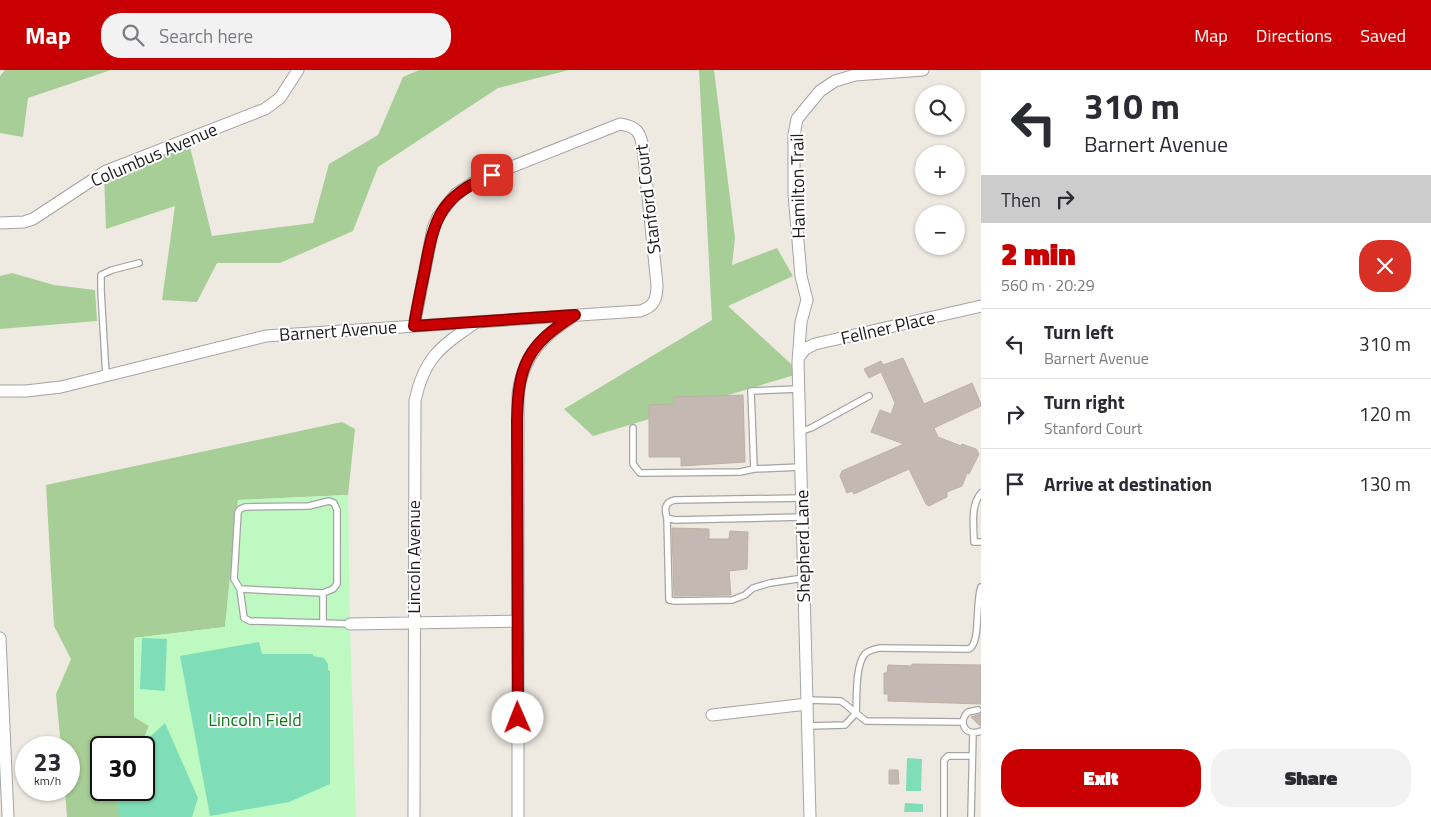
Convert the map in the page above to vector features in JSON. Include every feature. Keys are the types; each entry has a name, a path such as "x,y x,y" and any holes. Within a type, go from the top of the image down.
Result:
{"street":[{"name":"Columbus Avenue","path":"0,224 24,222 33,219 106,171 265,108 280,98 298,70"},
{"name":"Hamilton Trail","path":"801,276 794,194 794,135 797,119 820,91 835,81 855,75 922,70"},
{"name":"Stanford Court","path":"414,326 433,228 444,209 456,194 476,181 620,124 629,125 636,129 642,140 657,278"},
{"name":"Shepherd Lane","path":"801,276 806,300 801,322 798,389 810,817"},
{"name":"Barnert Avenue","path":"0,391 26,391 61,387 266,336 640,311 648,309 654,304 657,296 657,278"},
{"name":"Fellner Place","path":"799,357 805,349 815,344 981,306"},
{"path":"518,817 517,421 519,381 526,361 538,343 575,315"},
{"name":"Lincoln Avenue","path":"414,817 414,494 416,395 422,377 433,356 451,339 476,322"},
{"path":"350,624 518,621"},
{"path":"0,638 8,817"},
{"path":"712,715 807,702"}],"lane":[{"path":"106,376 101,275 139,263"},
{"path":"754,469 751,391 798,389"},
{"path":"799,432 811,428 869,396"},
{"path":"633,428 634,464 640,473 740,472 754,469 801,467"},
{"path":"981,493 975,505 974,514 974,542 981,542"},
{"path":"802,498 675,500 667,504 669,600 675,602 732,600 745,595 753,588 770,583 804,578"},
{"path":"240,589 323,593 333,590 336,584 337,510 334,503 329,500 309,506 245,507 240,509 238,512 234,579 240,589 244,618 250,622 350,624"},
{"path":"667,518 675,520 803,517"},
{"path":"807,726 845,725 856,713 859,667 865,654 872,650 880,648 969,649 974,647 980,639 978,599 981,587"},
{"path":"323,593 323,623"},
{"path":"807,702 841,701 866,721 963,722"},
{"path":"978,710 968,712 963,718 963,722 965,729 973,733 981,731"},
{"path":"971,817 973,733"},
{"path":"944,817 944,760 948,756 972,756"}],"green space":[{"path":"5,70 111,70 28,98 23,137 0,133 0,76"},
{"path":"419,70 569,70 498,88 378,167 353,231 280,263 217,263 197,302 162,300 175,206 106,229 104,174 190,147 212,236 313,223 329,164 378,135 403,77"},
{"path":"699,70 714,70 735,238 732,265 777,248 793,276 728,306 801,373 593,436 564,409 712,320"},
{"path":"12,273 54,285 95,290 97,321 0,329 0,276"},
{"path":"342,422 355,429 348,495 238,500 225,627 134,638 135,677 149,726 145,736 90,736 90,801 126,801 125,817 67,817 66,801 80,801 80,736 60,736 56,694 71,659 54,626 46,485"},
{"name":"Lincoln Field","path":"348,495 356,817 125,817 136,801 155,801 155,736 145,736 149,726 134,717 134,638 225,627 238,500"},
{"path":"142,638 167,639 165,691 140,689"},
{"path":"259,642 262,654 313,654 313,656 324,658 328,664 328,670 330,671 330,784 289,802 210,816 180,656"},
{"path":"165,723 198,798 192,817 119,817 117,801 155,801 155,736 151,736"},
{"path":"907,758 922,759 921,791 906,791"},
{"path":"905,803 923,804 923,812 904,812"}],"building":[{"path":"903,358 924,404 972,383 981,404 981,406 934,428 938,437 961,446 962,444 976,449 979,454 969,474 967,473 962,486 947,492 947,497 929,506 926,504 909,469 854,494 852,491 847,493 840,476 842,471 904,444 871,432 880,410 891,414 895,403 881,372 869,378 864,369 881,361 883,365"},
{"path":"743,395 745,462 681,466 681,457 649,457 649,405 674,404 674,397"},
{"path":"672,528 709,529 709,539 729,539 730,531 748,532 747,569 729,571 731,595 674,596"},
{"path":"912,664 981,665 981,704 888,701 888,694 884,694 884,673 887,673 888,665 912,666"},
{"path":"981,714 981,726 980,726 971,717"},
{"path":"889,770 898,770 899,784 889,784"}],"route":[{"path":"492,175 476,181 456,194 438,218 430,239 414,326 575,315 538,343 526,361 519,381 517,421 518,718"}]}
